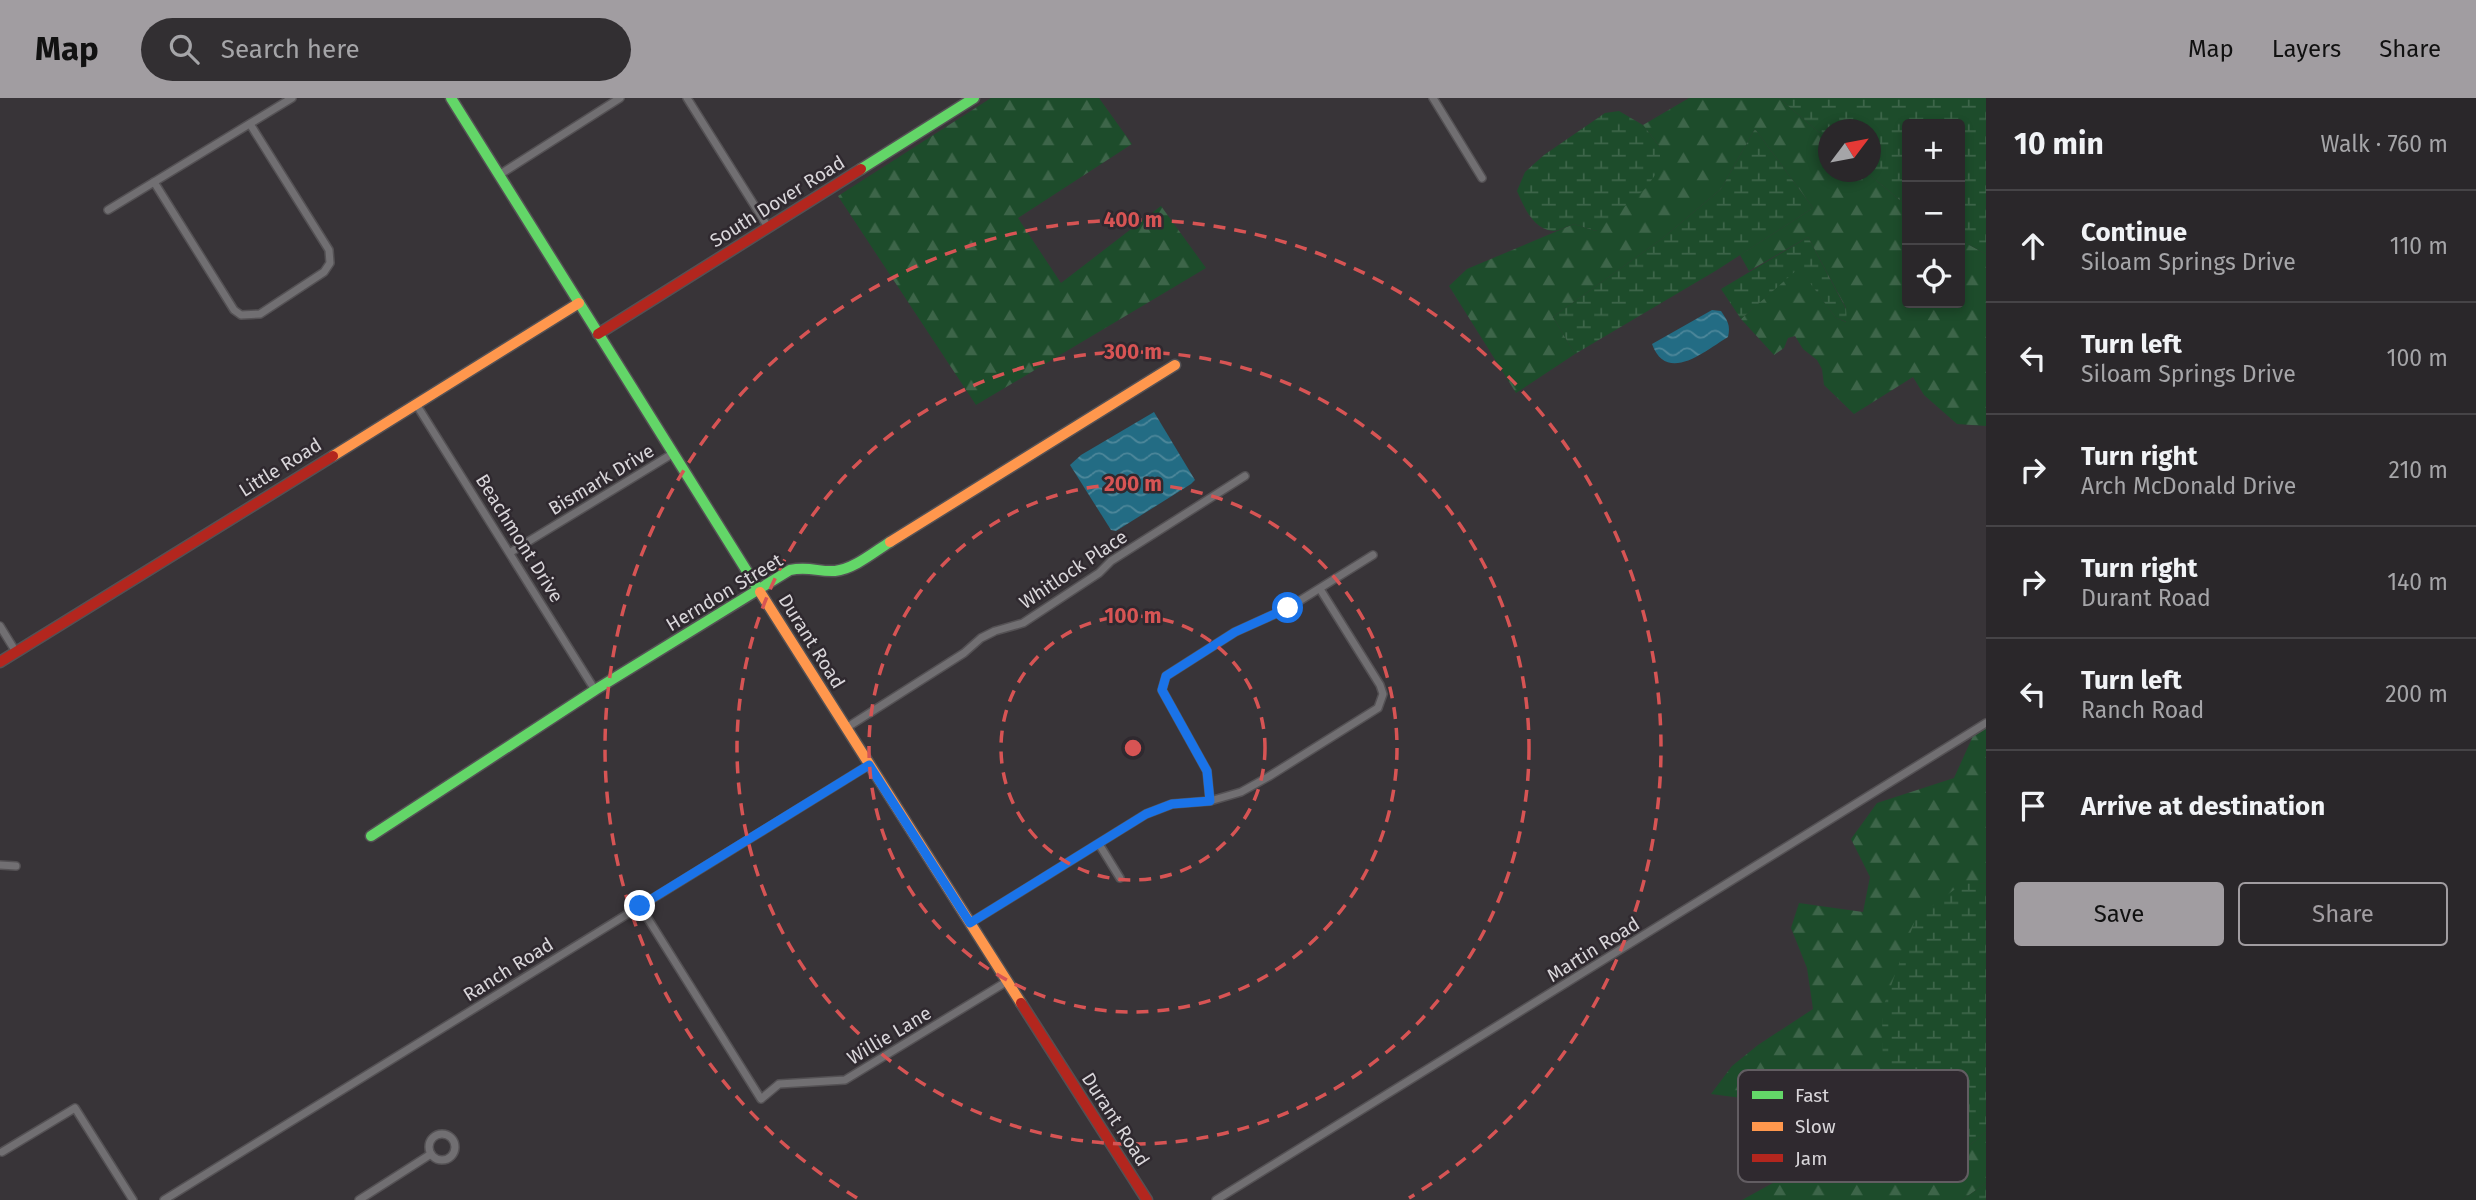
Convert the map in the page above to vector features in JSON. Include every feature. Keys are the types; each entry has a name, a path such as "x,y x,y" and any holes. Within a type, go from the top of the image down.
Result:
{"street":[{"path":"108,210 292,98"},
{"name":"Durant Road","path":"451,98 672,454 1147,1200"},
{"path":"499,175 620,98"},
{"path":"687,98 768,227"},
{"name":"South Dover Road","path":"598,334 974,98"},
{"path":"1433,98 1482,178"},
{"path":"154,182 234,310 241,315 260,314 324,272 331,257 250,124"},
{"name":"Little Road","path":"0,662 579,303"},
{"name":"Herndon Street","path":"371,836 595,690 790,570 807,567 827,572 853,565 1175,365"},
{"name":"Beachmont Drive","path":"416,404 595,690"},
{"name":"Bismark Drive","path":"511,552 672,454"},
{"name":"Whitlock Place","path":"846,728 964,653 981,638 1023,623 1099,573 1111,561 1245,475"},
{"path":"1210,801 1207,771 1162,690 1166,676 1235,632 1288,608 1373,555"},
{"path":"970,923 1157,809 1172,804 1210,801 1241,792 1372,713 1381,703 1383,694 1380,685 1320,589"},
{"path":"0,626 16,652"},
{"name":"Martin Road","path":"1216,1200 1986,723"},
{"name":"Ranch Road","path":"164,1200 869,765"},
{"path":"1099,844 1119,878"},
{"path":"0,865 16,866"},
{"name":"Willie Lane","path":"640,906 761,1099 779,1084 845,1080 1006,982"},
{"path":"2,1152 75,1108 133,1200"},
{"path":"359,1200 431,1154"}],"green space":[{"path":"991,98 1099,98 1132,144 1018,218 1061,283 1161,206 1206,268 976,405 838,196"},
{"path":"1689,98 1779,98 1818,131 1818,182 1878,182 1902,202 1902,308 1965,308 1965,243 1986,254 1986,426 1957,424 1924,395 1913,377 1854,414 1824,385 1822,369 1817,360 1803,349 1795,336 1788,338 1784,348 1774,355 1741,319 1799,267 1836,318 1846,322 1846,308 1808,237 1749,271 1740,255 1813,208 1755,129 1721,189 1663,238 1553,317 1575,354 1516,393 1449,286 1467,269 1574,224 1596,231 1660,147 1643,125"},
{"path":"1779,98 1986,98 1986,254 1965,243 1965,119 1902,119 1902,202 1878,182 1881,182 1881,119 1818,119 1818,131"},
{"path":"1619,111 1643,125 1660,147 1660,168 1646,188 1596,231 1574,224 1553,231 1540,226 1530,216 1517,191 1525,172 1544,155 1605,113"},
{"path":"1755,129 1813,208 1717,270 1575,354 1553,317 1663,238 1721,189"},
{"path":"1808,237 1846,309 1847,322 1836,318 1799,268 1741,319 1721,289"},
{"path":"1986,728 1986,884 1966,882 1963,1070 1738,1070 1738,1098 1711,1094 1732,1066 1758,1045 1813,1009 1807,968 1791,928 1799,903 1863,912 1870,877 1851,839 1877,803 1954,778 1973,736"},
{"path":"1966,881 1986,884 1986,1132 1968,1146 1968,1070 1883,1070 1882,1010 1916,918"},
{"path":"1986,1132 1986,1183 1962,1200 1742,1200 1774,1182 1968,1182 1968,1146"},
{"path":"1986,1183 1986,1200 1962,1200"}],"water":[{"path":"1712,310 1721,311 1725,317 1729,326 1728,337 1687,361 1667,362 1659,356 1652,344"},
{"path":"1154,412 1195,480 1116,531 1111,530 1070,465 1081,455"}],"traffic: fast":[{"path":"451,98 760,592"},
{"path":"861,169 974,98"},
{"path":"371,836 595,690 790,570 842,570 864,560 890,542"}],"traffic: slow":[{"path":"333,456 579,303"},
{"path":"890,542 1175,365"},
{"path":"760,592 1021,1003"}],"traffic: jam":[{"path":"598,334 861,169"},
{"path":"0,662 333,456"},
{"path":"1021,1003 1147,1200"}],"route":[{"path":"640,906 869,765 970,923 1146,814 1172,804 1210,801 1207,771 1162,690 1166,676 1235,632 1288,608"}]}
